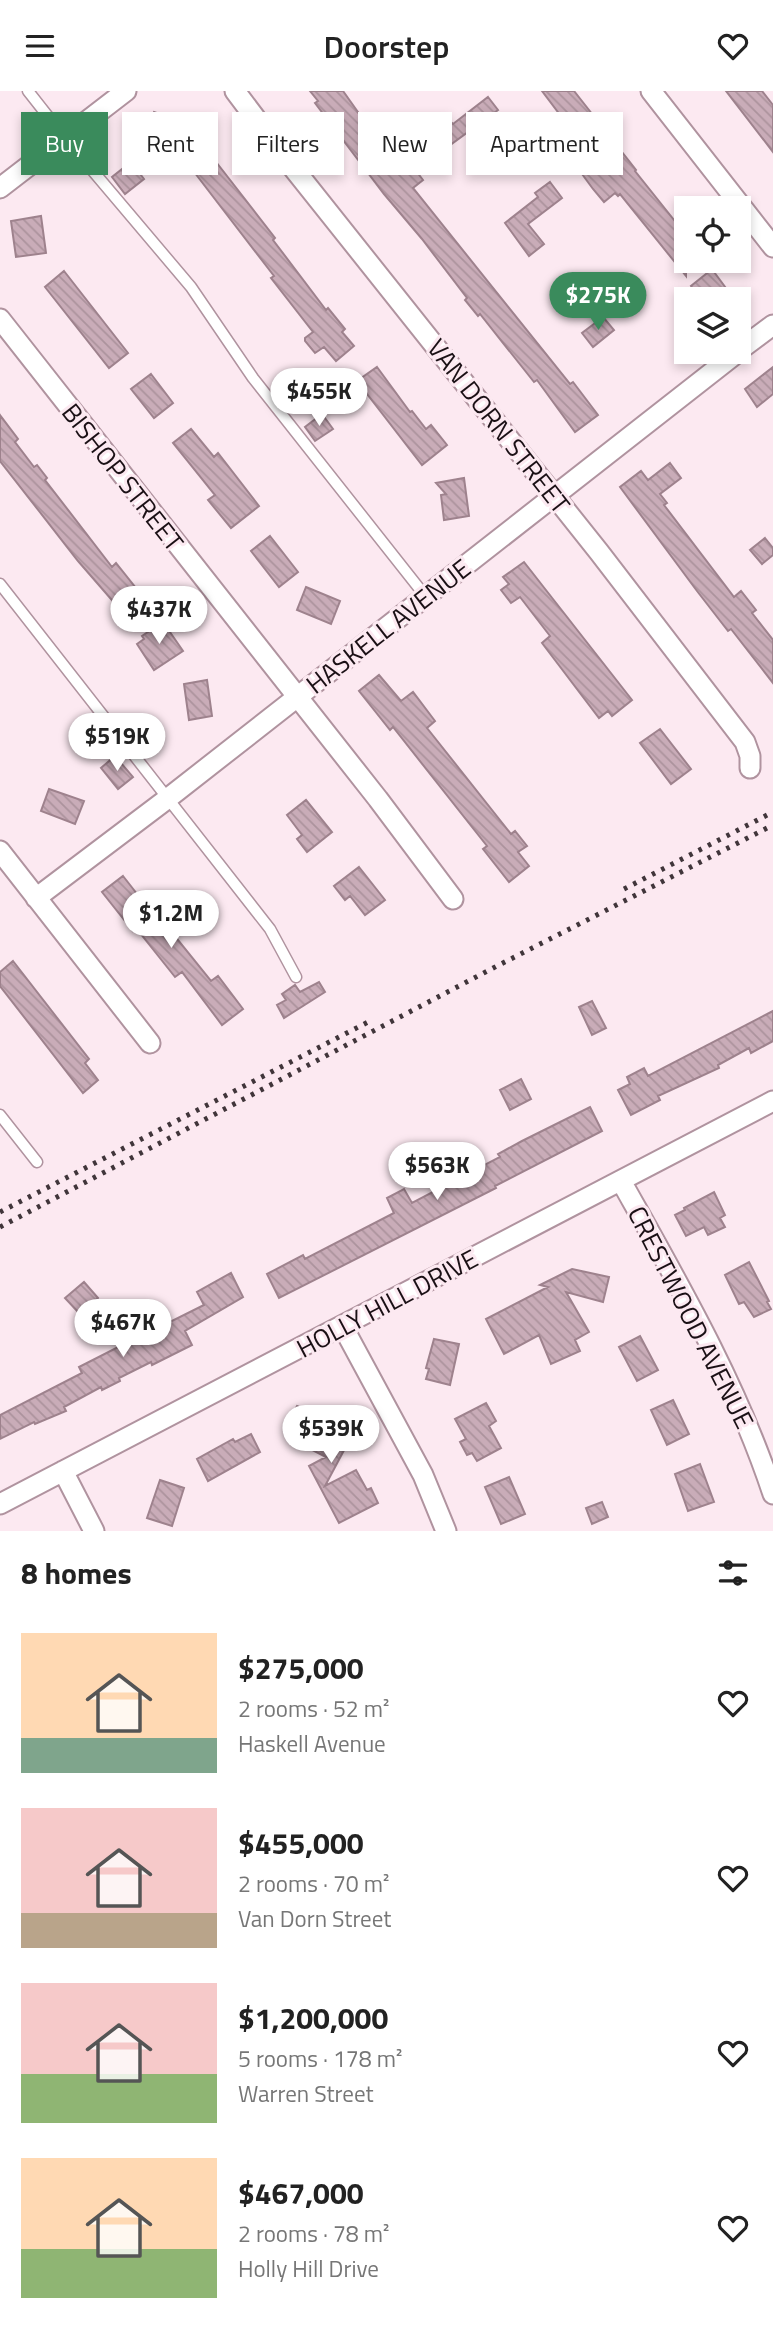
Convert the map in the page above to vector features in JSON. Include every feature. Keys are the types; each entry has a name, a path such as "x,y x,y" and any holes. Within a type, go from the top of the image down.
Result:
{"street":[{"path":"99,112 126,91"},
{"name":"VAN DORN STREET","path":"235,91 290,164 555,496 745,742 750,756 750,768"},
{"path":"651,91 773,247"},
{"path":"0,188 21,172"},
{"name":"BISHOP STREET","path":"0,319 378,799 453,899"},
{"name":"HASKELL AVENUE","path":"751,342 773,325"},
{"name":"HASKELL AVENUE","path":"36,898 167,799 723,364"},
{"path":"0,851 150,1043"},
{"name":"HOLLY HILL DRIVE","path":"0,1504 773,1101"},
{"name":"CRESTWOOD AVENUE","path":"621,1181 705,1331 766,1450 773,1494"},
{"path":"343,1327 423,1475 446,1531"},
{"path":"63,1471 94,1531"}],"lane":[{"path":"28,91 45,112"},
{"path":"96,175 191,286 253,378 426,597"},
{"path":"0,584 270,929 296,977"},
{"path":"0,1115 37,1162"}],"building":[{"path":"310,91 343,91 358,112 358,160 344,141 344,112 322,112 315,103 318,101"},
{"path":"542,91 574,91 590,112 558,112"},
{"path":"726,91 762,91 773,105 773,152"},
{"path":"488,97 498,110 495,112 469,112"},
{"path":"466,114 466,133 452,144 452,123"},
{"path":"623,153 674,220 674,261 620,194 618,196 615,193 604,202 583,175 623,175"},
{"path":"218,164 326,310 328,308 345,329 342,332 354,346 336,361 324,347 315,353 305,341 313,332 271,278 274,276 196,175 218,175"},
{"path":"122,169 122,175 141,175 144,179 125,194 112,177"},
{"path":"370,175 419,175 423,180 413,188 570,384 573,382 598,415 575,432 537,380 534,382 480,314 478,316 465,300 467,298 422,239"},
{"path":"550,182 562,198 528,224 544,244 529,256 505,223 538,197 535,193"},
{"path":"41,216 46,253 16,257 11,221"},
{"path":"64,271 128,353 109,368 45,287"},
{"path":"707,273 715,273 725,287 692,287"},
{"path":"603,317 614,330 593,347 582,333"},
{"path":"377,367 410,412 412,411 426,429 431,425 447,445 422,465 357,381"},
{"path":"773,367 773,394 757,407 745,389"},
{"path":"151,374 173,403 154,418 131,389"},
{"path":"322,414 333,429 315,441 305,427"},
{"path":"0,415 18,439 15,442 34,467 37,465 47,478 45,480 112,567 116,563 143,597 124,614 78,561 0,461"},
{"path":"191,429 214,457 218,453 259,506 231,528 208,500 215,495 173,443"},
{"path":"670,463 681,478 660,494 667,503 664,505 734,597 741,591 756,610 752,613 773,640 773,683 731,629 728,631 620,487 641,471 648,480"},
{"path":"464,478 469,516 444,520 441,495 446,494 436,483"},
{"path":"270,536 298,572 279,587 251,551"},
{"path":"765,538 773,548 773,555 762,564 750,550"},
{"path":"524,562 632,700 612,716 608,711 599,718 542,643 550,636 520,597 511,603 501,590 509,584 503,577"},
{"path":"306,587 340,601 331,624 297,610"},
{"path":"163,622 183,651 154,670 137,644 144,639 142,636"},
{"path":"379,675 401,701 413,692 435,721 427,728 511,834 515,831 527,846 518,852 529,866 509,882 483,849 487,846 393,727 390,730 359,691"},
{"path":"207,680 212,716 189,720 184,684"},
{"path":"89,720 98,733 82,745 72,732"},
{"path":"660,729 691,769 671,784 640,743"},
{"path":"115,756 133,777 118,789 101,768"},
{"path":"49,789 84,801 75,824 41,811"},
{"path":"306,800 332,832 307,852 297,839 302,835 287,815"},
{"path":"359,867 385,900 365,915 350,896 345,900 334,886"},
{"path":"123,876 163,927 166,925 211,981 218,976 243,1009 222,1025 182,972 175,977 136,928 133,931 102,892"},
{"path":"13,961 89,1059 85,1063 98,1080 83,1093 0,986 0,972"},
{"path":"319,982 325,992 284,1018 277,1005 286,1000 282,994 295,985 300,992"},
{"path":"592,1001 606,1028 592,1035 579,1007"},
{"path":"773,1011 773,1041 751,1053 749,1048 718,1065 719,1068 658,1096 660,1100 631,1115 618,1090 630,1084 627,1077 644,1068 648,1076"},
{"path":"521,1079 531,1099 510,1110 500,1090"},
{"path":"590,1107 602,1131 279,1298 267,1274 303,1255 305,1259 394,1213 387,1198 404,1189 412,1203 500,1157 498,1154 522,1141"},
{"path":"714,1192 725,1215 720,1218 725,1227 708,1235 704,1227 686,1236 675,1215"},
{"path":"749,1262 771,1309 754,1317 744,1302 739,1304 725,1275"},
{"path":"572,1269 609,1277 603,1302 566,1292 589,1332 575,1340 580,1351 551,1364 539,1335 504,1354 486,1319 548,1287 540,1285"},
{"path":"231,1273 243,1297 185,1331 192,1345 119,1378 120,1381 102,1390 101,1387 64,1407 66,1411 35,1424 34,1422 0,1439 0,1415 82,1373 79,1367 138,1337 135,1331 158,1319 162,1326 204,1305 197,1292"},
{"path":"84,1282 98,1298 80,1314 65,1298"},
{"path":"640,1336 658,1370 637,1381 619,1347"},
{"path":"434,1339 459,1344 450,1385 426,1379 429,1369 426,1368"},
{"path":"673,1400 689,1434 667,1445 651,1410"},
{"path":"486,1403 496,1421 489,1426 501,1448 477,1461 472,1453 467,1455 460,1442 466,1439 455,1419"},
{"path":"297,1406 338,1427 335,1432 350,1439 325,1486 356,1470 367,1490 371,1488 378,1503 339,1523 309,1466 326,1457 297,1442 299,1438 284,1431"},
{"path":"251,1434 260,1452 208,1481 197,1459 233,1439 235,1442"},
{"path":"700,1464 714,1502 688,1511 675,1474"},
{"path":"509,1477 525,1514 501,1524 485,1487"},
{"path":"160,1480 184,1488 172,1526 147,1518"},
{"path":"602,1502 608,1517 592,1524 586,1508"}],"railway":[{"path":"624,889 773,812"},
{"path":"0,1227 497,966 773,825"},
{"path":"0,1212 372,1020"}]}
